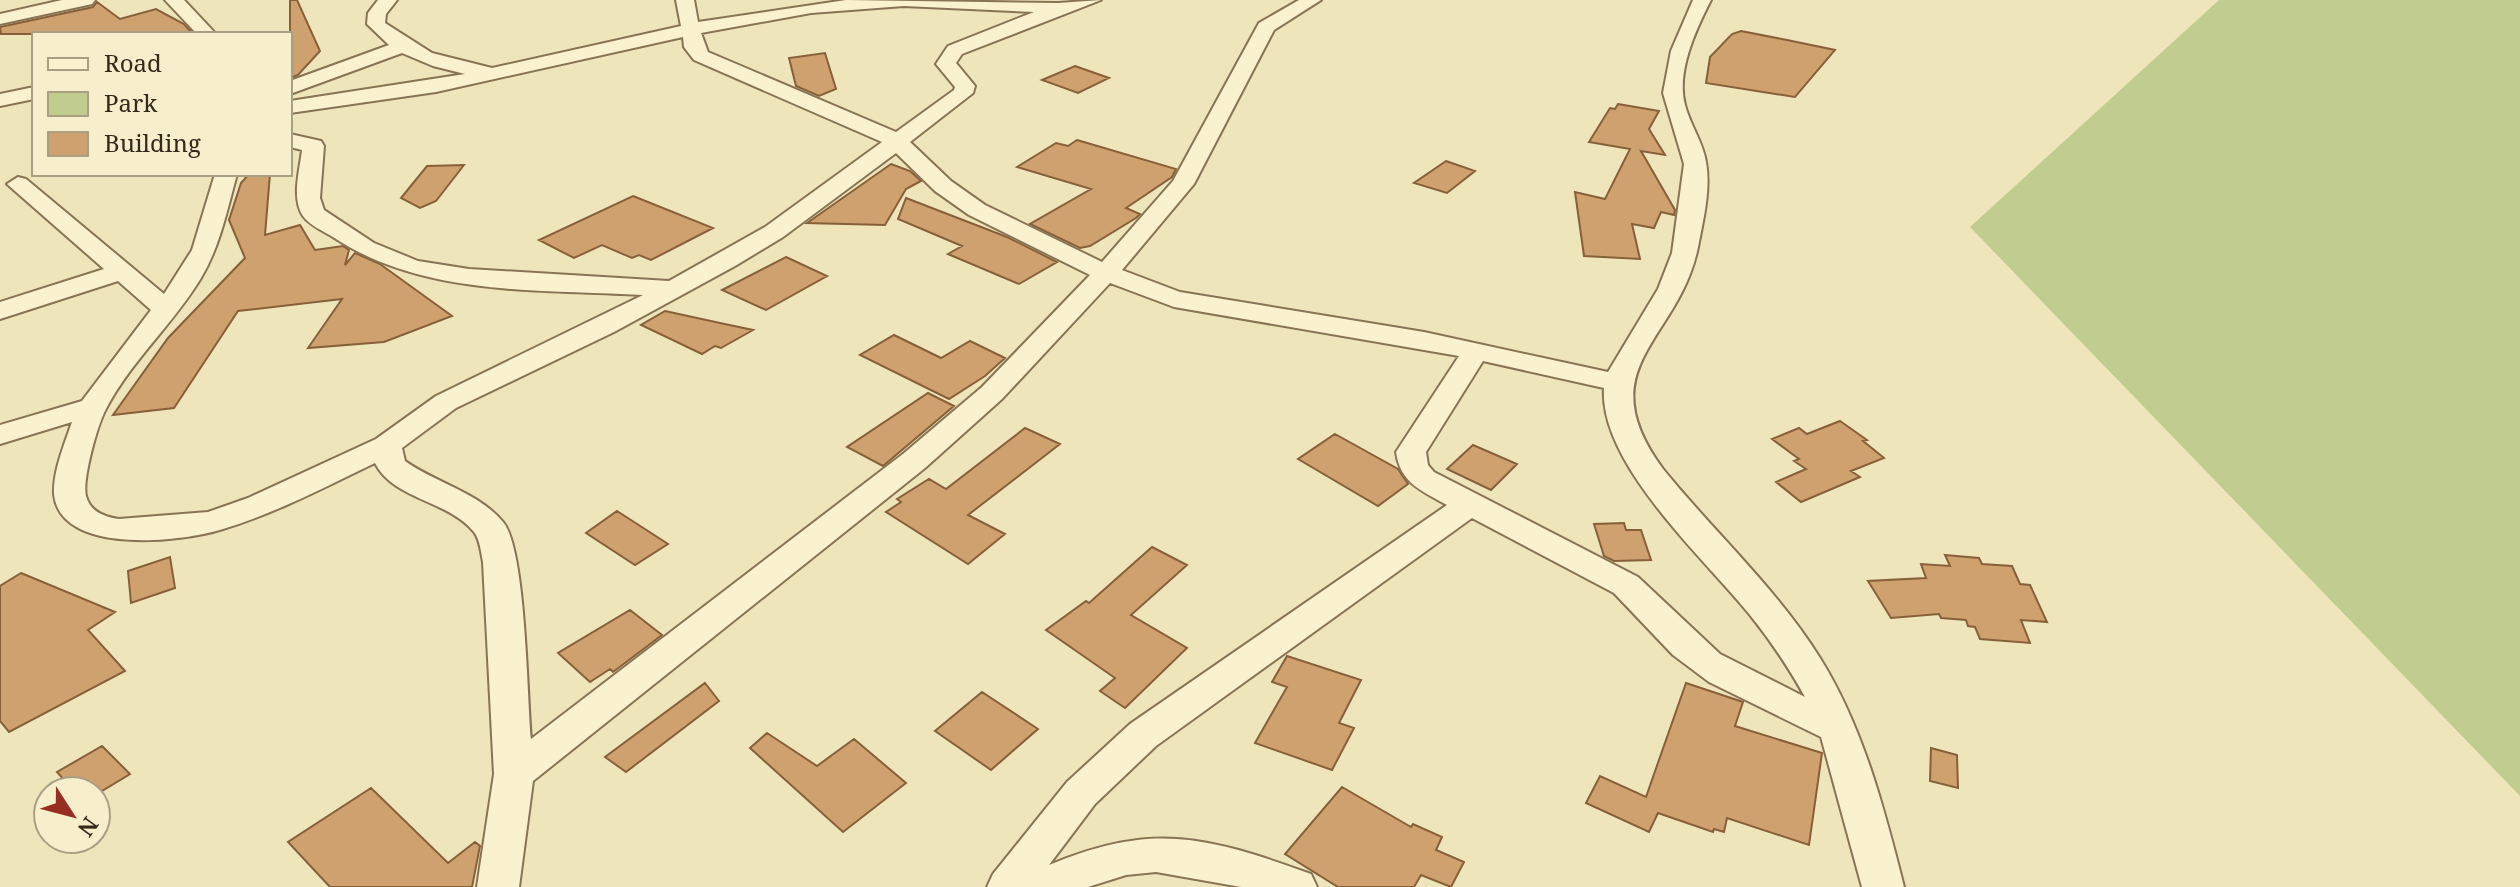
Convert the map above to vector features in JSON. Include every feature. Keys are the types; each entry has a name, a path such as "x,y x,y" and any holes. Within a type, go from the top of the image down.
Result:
{"street":[{"path":"0,19 86,0"},
{"path":"174,0 205,32"},
{"path":"388,0 377,13 376,24 403,46 446,64 469,69 525,68"},
{"path":"685,0 694,47 701,56 895,140 943,186 977,210 1106,273 1174,299 1215,308 1345,326 1618,383"},
{"path":"225,176 204,250 166,309 92,407 76,457 70,495 79,513 95,526 119,530 211,522 237,515 387,446 404,430 446,402 672,289 774,232 895,140 963,93 965,86 946,64 955,50 1059,8 1092,0"},
{"path":"514,774 914,461 992,393 1106,273 1183,184 1266,27 1312,0"},
{"path":"1702,0 1682,44 1672,99 1695,150 1696,183 1682,258 1672,288 1651,319 1618,383 1620,416 1639,460 1789,640 1813,678 1850,761 1883,887"},
{"path":"292,107 436,86 692,29 811,8 893,1 981,1 1059,8"},
{"path":"292,87 403,46"},
{"path":"0,100 32,93"},
{"path":"292,141 313,146 308,198 313,214 365,248 412,268 469,277 672,289"},
{"path":"9,188 42,176"},
{"path":"9,188 124,271 166,309"},
{"path":"0,311 124,271"},
{"path":"1476,351 1411,452 1413,467 1423,479 1626,585 1652,607 1682,643 1707,663 1836,727"},
{"path":"0,435 92,407"},
{"path":"387,446 391,465 416,484 464,506 491,529 500,562 514,774 498,887"},
{"path":"1008,887 1081,793 1143,735 1470,504"},
{"path":"1044,887 1080,871 1139,855 1180,858 1240,870 1296,887"}],"green space":[{"path":"2219,0 2520,0 2520,796 1970,227"}],"building":[{"path":"290,0 297,0 320,51 298,75 292,77 292,32"},
{"path":"97,2 120,19 156,9 184,24 191,32 1,34 0,27 93,7"},
{"path":"1741,31 1835,50 1795,97 1706,83 1710,57 1732,34"},
{"path":"825,53 836,89 819,96 796,86 789,58"},
{"path":"1075,66 1109,78 1078,93 1042,80"},
{"path":"1618,104 1659,111 1649,129 1665,155 1641,151 1675,210 1674,215 1661,212 1654,228 1632,224 1640,259 1584,256 1575,192 1605,199 1630,149 1589,142 1610,108 1615,109"},
{"path":"1077,140 1176,169 1172,177 1126,208 1140,214 1136,218 1090,246 1080,248 1030,224 1091,189 1017,167 1056,143 1068,146"},
{"path":"1446,161 1475,171 1447,193 1414,183"},
{"path":"891,164 910,171 921,181 906,189 885,225 807,223"},
{"path":"464,165 436,201 420,208 401,198 427,166"},
{"path":"247,176 270,176 265,235 300,225 315,250 343,246 349,250 345,265 355,253 380,264 452,316 384,342 308,348 342,299 238,311 174,408 113,415 168,338 245,258 229,220 241,183"},
{"path":"633,196 713,228 651,260 639,255 632,258 602,245 574,258 539,240"},
{"path":"906,198 1007,237 1057,262 1019,284 948,254 962,246 898,219"},
{"path":"786,257 827,276 766,310 722,290"},
{"path":"665,311 753,330 721,348 715,346 702,354 641,325"},
{"path":"894,335 941,358 970,341 1005,358 985,376 949,399 860,355"},
{"path":"928,393 954,406 883,466 847,447"},
{"path":"1840,421 1867,440 1863,441 1884,458 1851,471 1860,477 1801,502 1776,482 1806,469 1794,461 1799,459 1772,439 1799,428 1807,434"},
{"path":"1025,428 1060,444 968,515 1005,534 968,564 886,512 901,502 897,499 929,479 946,489"},
{"path":"1335,434 1398,469 1408,484 1378,506 1298,459"},
{"path":"1473,445 1517,464 1491,490 1447,469"},
{"path":"617,511 668,544 635,565 586,533"},
{"path":"1624,523 1626,530 1641,530 1651,560 1614,561 1604,556 1594,524"},
{"path":"1152,547 1187,565 1131,615 1187,648 1125,708 1100,691 1115,678 1046,630 1086,601 1089,603"},
{"path":"1945,555 1979,558 1982,564 2012,566 2020,584 2030,585 2047,622 2021,620 2030,643 1980,639 1975,627 1968,626 1966,620 1941,618 1939,614 1891,618 1868,581 1926,578 1921,564 1950,566"},
{"path":"170,557 175,588 131,603 128,571"},
{"path":"21,573 115,612 88,630 125,671 9,732 0,721 0,586"},
{"path":"630,610 662,635 613,672 610,669 590,682 558,653"},
{"path":"1287,656 1361,680 1339,723 1354,728 1332,770 1255,743 1287,687 1272,682"},
{"path":"705,683 719,701 626,772 605,757"},
{"path":"1686,683 1743,702 1735,726 1822,753 1809,845 1727,818 1724,832 1714,829 1713,832 1658,813 1649,832 1586,803 1600,776 1646,797"},
{"path":"982,692 1038,729 991,770 935,731"},
{"path":"767,733 817,766 854,739 906,783 843,832 750,748"},
{"path":"102,746 130,774 112,785 112,775 60,775 57,772"},
{"path":"1931,748 1957,755 1958,788 1930,781"},
{"path":"1342,787 1411,827 1413,824 1442,837 1436,850 1464,862 1451,887 1421,875 1414,887 1338,887 1285,854"},
{"path":"371,788 448,863 475,842 480,846 472,887 330,887 288,842"}]}
